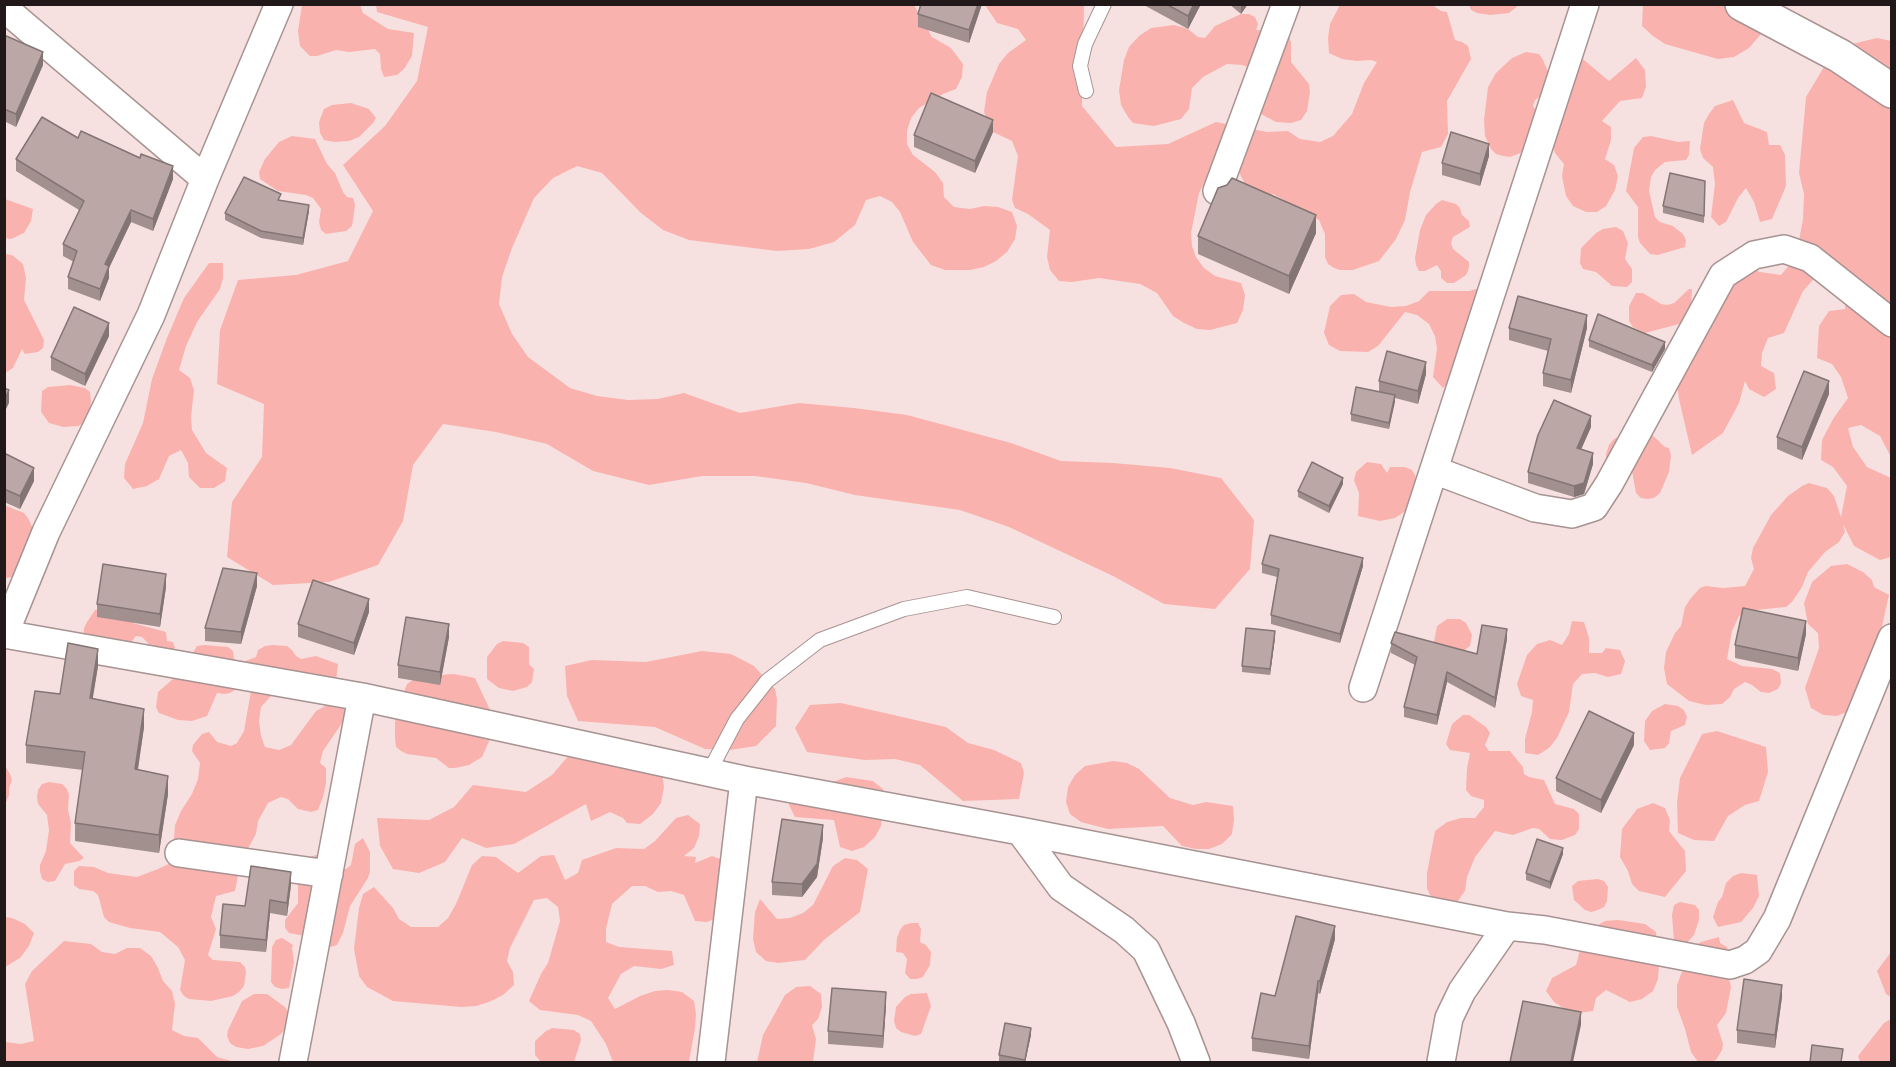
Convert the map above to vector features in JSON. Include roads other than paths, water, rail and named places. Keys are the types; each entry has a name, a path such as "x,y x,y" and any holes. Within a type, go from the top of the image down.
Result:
{"street":[{"path":"279,4 205,179 151,315 46,532 5,634 362,697 744,780 1507,926 1545,930 1730,965 1745,960 1758,951 1777,919 1892,638"},
{"path":"1217,191 1286,4"},
{"path":"1363,688 1585,4"},
{"path":"1742,4 1840,56 1892,91"},
{"path":"4,8 205,179"},
{"path":"1434,470 1535,508 1572,514 1594,507 1609,484 1722,275 1754,255 1784,249 1810,258 1892,323"},
{"path":"293,1062 362,697"},
{"path":"711,1062 744,780"},
{"path":"1020,831 1061,887 1124,930 1146,950 1181,1023 1196,1062"},
{"path":"179,853 329,874"},
{"path":"1441,1062 1449,1017 1462,991 1507,926"}],"lane":[{"path":"1086,91 1080,66 1085,44 1104,4"},
{"path":"709,772 737,719 767,681 820,640 904,609 967,597 1054,617"}]}
